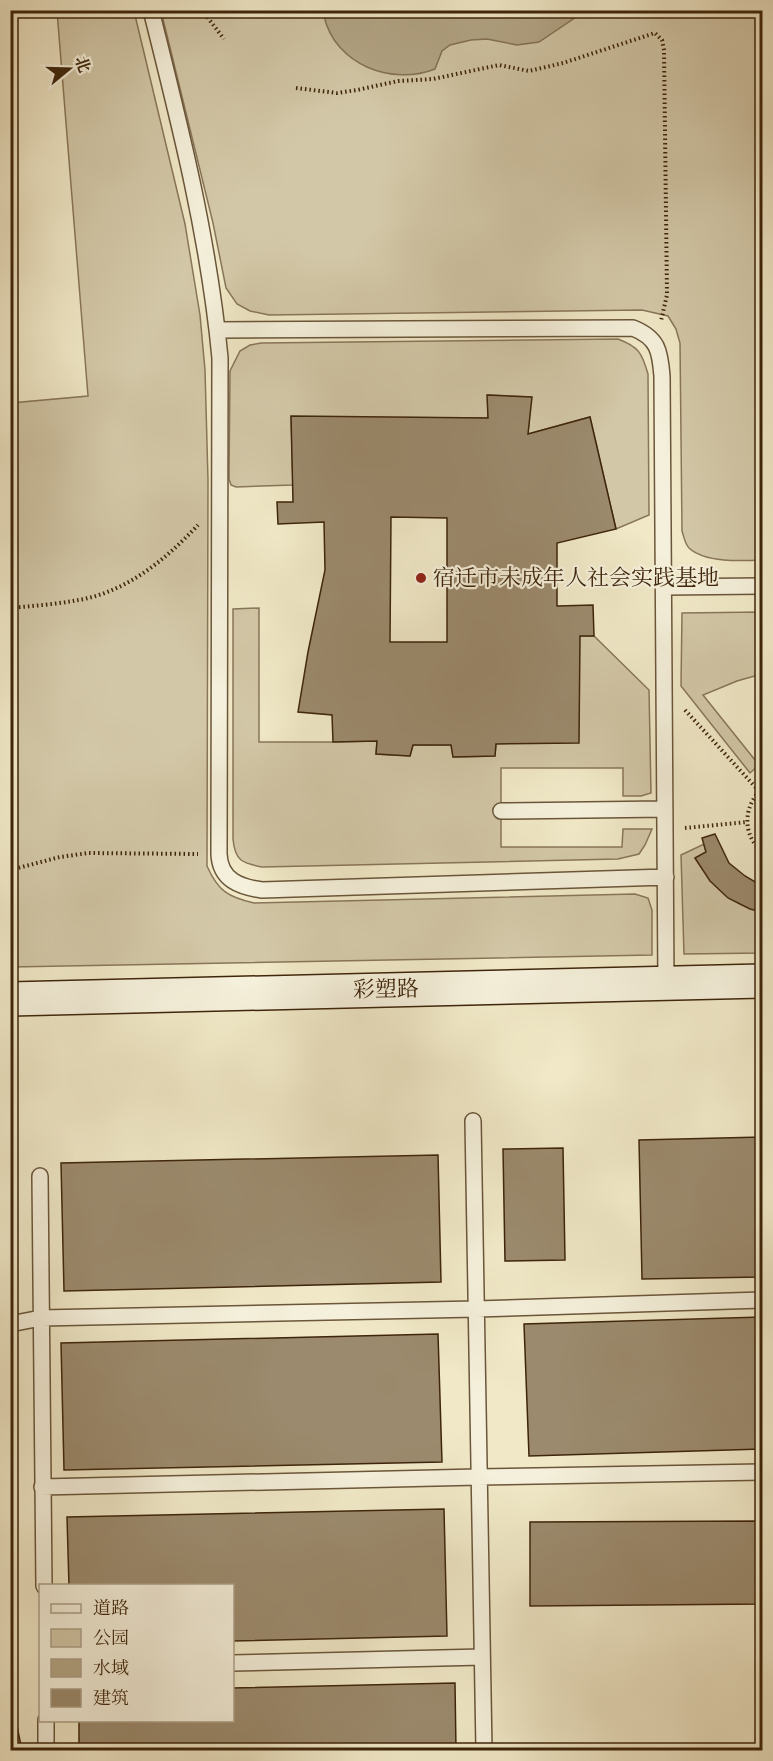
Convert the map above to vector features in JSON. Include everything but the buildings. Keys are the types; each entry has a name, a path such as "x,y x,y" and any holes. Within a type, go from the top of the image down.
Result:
{"street":[{"name":"彩塑路","path":"10,999 762,981"}],"lane":[{"path":"151,10 188,161 218,330 220,358 219,862 224,875 237,884 262,890 666,877"},
{"path":"218,330 633,328 647,333 653,340 661,359 663,376 666,984"},
{"path":"664,587 762,586"},
{"path":"501,811 665,809"},
{"path":"473,1121 483,1750"},
{"path":"40,1176 44,1584"},
{"path":"10,1324 42,1318 476,1309 762,1300"},
{"path":"42,1487 478,1476 762,1472"},
{"path":"234,1663 482,1657"},
{"path":"46,1722 46,1750"}],"path":[{"path":"202,10 224,39"},
{"path":"296,88 337,93 398,81 433,79 499,65 529,71 563,63 655,33 662,39 664,50 667,295 653,340"},
{"path":"10,608 82,600 121,586 160,562 220,501"},
{"path":"664,688 761,790 749,808 747,822 749,835 762,852"},
{"path":"665,830 747,822"},
{"path":"10,870 60,857 88,853 219,854"}],"green space":[{"path":"57,11 134,11 185,224 200,315 205,370 208,480 207,866 215,881 225,892 254,903 635,894 648,898 652,910 652,955 11,967 11,403 88,396"},
{"path":"161,11 762,11 762,560 714,559 696,553 689,548 686,542 682,531 680,343 676,329 668,316 642,310 269,315 250,311 237,304 226,288 213,223"},
{"path":"618,339 639,352 648,374 649,515 616,529 590,417 528,434 531,397 488,395 488,418 291,417 293,485 236,487 231,485 229,479 230,371 240,351 250,345 261,343"},
{"path":"259,608 259,742 377,741 376,754 410,756 413,745 451,745 453,757 495,756 496,744 580,636 594,636 649,690 651,793 641,796 623,796 623,768 501,768 501,847 622,847 623,829 652,829 645,845 639,854 618,859 262,867 241,860 236,852 233,839 233,609"},
{"path":"762,612 762,674 703,695 759,765 750,773 681,686 682,613"},
{"path":"704,844 706,852 695,858 708,877 731,899 750,909 762,912 762,953 684,954 681,855"}],"water":[{"path":"330,11 585,11 539,42 517,45 487,39 450,45 442,51 435,69 418,74 401,75 384,73 353,59 330,33 324,16"}],"place":[{"name":"宿迁市未成年人社会实践基地","path":"421,578"}]}
